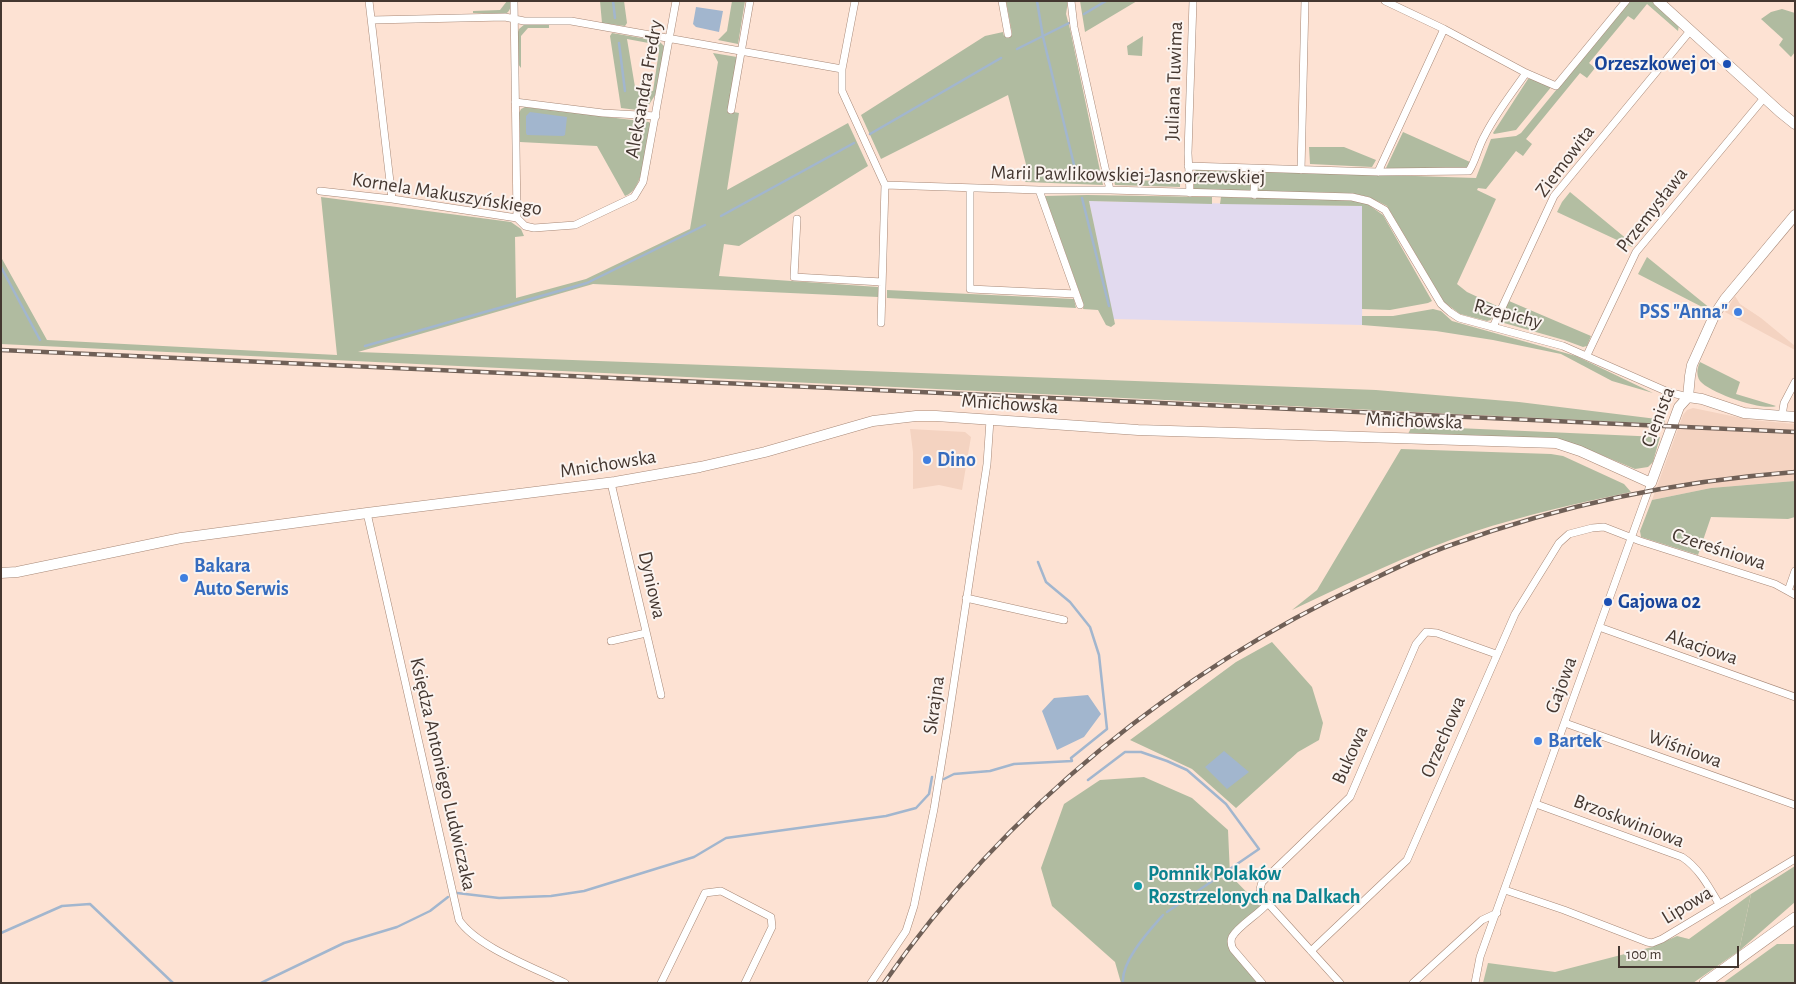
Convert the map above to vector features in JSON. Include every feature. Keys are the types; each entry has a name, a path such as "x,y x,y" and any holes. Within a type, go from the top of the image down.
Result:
{"main road":[{"path":"1705,983 1795,918"}],"street":[{"path":"369,1 392,199"},
{"path":"514,1 517,218"},
{"name":"Aleksandra Fredry","path":"643,182 676,1"},
{"path":"731,110 750,1"},
{"path":"855,1 842,69 842,91 885,185 881,323"},
{"path":"1002,1 1008,34"},
{"path":"1071,1 1074,27 1110,190"},
{"name":"Juliana Tuwima","path":"1190,193 1188,166 1193,1"},
{"path":"1301,170 1305,1"},
{"path":"1385,1 1444,29 1526,73 1556,86 1626,1"},
{"path":"1658,1 1795,124"},
{"path":"372,20 505,17 570,21 842,69"},
{"path":"1378,172 1444,29"},
{"name":"Ziemowita","path":"1493,327 1554,196 1690,31"},
{"name":"Marii Pawlikowskiej-Jasnorzewskiej","path":"1188,166 1378,172 1469,171 1493,121 1526,73"},
{"name":"Przemysława","path":"1587,356 1636,252 1764,98"},
{"path":"515,102 603,113 656,116"},
{"path":"1254,195 1255,169"},
{"name":"Kornela Makuszyńskiego","path":"320,191 392,199 517,218 526,226 534,228 575,225 634,197 643,182"},
{"name":"Marii Pawlikowskiej-Jasnorzewskiej","path":"885,185 1352,197 1369,201"},
{"path":"970,188 970,289 1076,294"},
{"path":"1039,190 1080,305"},
{"name":"Rzepichy","path":"1369,201 1385,210 1440,304 1459,318 1563,346 1668,392 1688,397"},
{"name":"Cienista","path":"1651,483 1680,407 1688,397 1692,365 1719,308 1795,215"},
{"path":"797,218 794,277 882,282"},
{"path":"1782,416 1784,403 1795,382"},
{"path":"1688,397 1702,399 1744,413 1795,417"},
{"name":"Mnichowska","path":"1,573 18,572 181,538 611,483 764,452 873,422 916,416 1138,430 1556,443 1651,483"},
{"name":"Skrajna","path":"871,983 906,931 914,906 934,809 987,464 990,420"},
{"name":"Dyniowa","path":"611,483 661,695"},
{"name":"Gajowa","path":"1475,983 1480,957 1651,483"},
{"name":"Księdza Antoniego Ludwiczaka","path":"367,513 459,920 464,928 482,942 565,983"},
{"name":"Orzechowa","path":"1311,951 1407,860 1515,614 1563,538 1569,534 1599,526 1615,530 1631,538"},
{"name":"Czereśniowa","path":"1631,538 1775,584 1795,595"},
{"path":"1788,590 1795,571"},
{"path":"966,598 1064,620"},
{"name":"Akacjowa","path":"1599,627 1795,697"},
{"name":"Bukowa","path":"1311,951 1268,903 1260,889 1262,882 1350,796 1416,644 1426,632 1437,633 1496,654"},
{"path":"611,641 646,633"},
{"name":"Wiśniowa","path":"1565,723 1795,805"},
{"name":"Brzoskwiniowa","path":"1536,804 1682,857 1689,861 1701,875 1720,904"},
{"name":"Lipowa","path":"1505,890 1652,943 1662,939 1795,859"},
{"path":"661,983 705,893 721,891 770,917 772,927 745,983"},
{"path":"1262,983 1233,949 1231,940 1268,903"},
{"path":"1413,983 1482,920 1496,913"},
{"path":"1311,951 1340,983"}],"shaded area":[{"path":"1089,201 1363,206 1362,325 1113,319"},
{"path":"1735,296 1740,304 1761,318 1795,346 1795,350 1725,312"},
{"path":"1693,408 1751,420 1795,424 1795,481 1711,488 1652,500 1683,415 1687,410"},
{"path":"910,429 965,432 971,437 962,490 939,485 913,489 913,452"}],"green space":[{"path":"507,1 511,1 511,5 509,11 505,14 473,13 473,11 500,10"},
{"path":"600,1 624,1 627,23 625,26 602,23"},
{"path":"732,1 745,1 738,44 718,40 727,31"},
{"path":"1006,1 1068,1 1066,14 1103,185 1025,182 1029,176 1008,95 881,159 861,115 985,36 1003,32 1004,36 1012,33"},
{"path":"1080,1 1137,1 1085,32"},
{"path":"1629,1 1647,1 1647,4 1634,20 1628,16 1589,63 1595,68 1587,78 1580,73 1526,139 1532,144 1523,156 1516,151 1486,189 1478,188 1477,190 1496,199 1457,284 1467,292 1497,306 1491,320 1487,321 1460,314 1444,302 1387,206 1369,197 1351,193 1258,192 1259,173 1263,171 1476,178 1491,139 1516,136 1521,133"},
{"path":"1647,1 1653,1 1679,25 1678,31 1647,4"},
{"path":"1782,9 1795,13 1795,52 1791,57 1779,45 1783,39 1761,19 1771,12"},
{"path":"525,24 549,25 549,28 528,28 521,36 521,68 518,64 518,32"},
{"path":"612,33 659,41 664,46 657,92 645,111 621,108 610,36","holes":["627,39 654,44 659,51 653,91 635,87"]},
{"path":"1143,36 1142,56 1128,55 1127,46"},
{"path":"713,53 737,57 728,111 739,113 727,190 848,123 868,166 739,246 724,244 719,276 878,287 878,297 593,284 358,352 1376,390 1519,402 1665,420 1664,424 1,344 1,257 47,340 337,355 321,197 511,222 521,229 524,236 515,237 516,298 586,279 690,229 718,62"},
{"path":"1533,78 1552,86 1516,130 1494,134 1528,79"},
{"path":"525,107 649,122 651,125 644,165 637,185 625,196 597,146 520,142 519,113"},
{"path":"1403,132 1470,162 1467,170 1386,168"},
{"path":"1309,147 1344,147 1376,160 1372,167 1310,164"},
{"path":"1196,169 1249,171 1251,175 1251,192 1194,190 1194,172"},
{"path":"1180,172 1180,187 1115,185 1112,173 1120,180 1173,181"},
{"path":"1570,192 1634,245 1632,247 1557,212"},
{"path":"1045,196 1212,197 1212,204 1089,201 1115,324 1111,327 1106,325 1098,310 1083,309 1084,305"},
{"path":"1221,197 1349,200 1366,203 1383,215 1432,301 1390,310 1362,309 1362,206 1220,204"},
{"path":"1647,257 1711,309 1710,311 1638,274"},
{"path":"887,290 1074,299 1076,308 887,298"},
{"path":"1509,301 1591,336 1587,346 1583,347 1504,323 1502,317"},
{"path":"1433,309 1441,311 1452,321 1576,356 1653,393 1612,381 1561,354 1436,331 1362,325 1362,316 1393,316"},
{"path":"1700,362 1740,382 1736,394 1776,406 1760,406 1736,400 1714,391 1700,381 1698,369"},
{"path":"1412,426 1660,437 1653,462 1648,467 1635,469 1580,446 1553,439 1408,434"},
{"path":"1401,449 1563,456 1624,484 1631,492 1512,520 1450,540 1292,610 1317,590"},
{"path":"1795,481 1795,517 1788,519 1711,517 1698,555 1641,537 1640,531 1652,500 1711,488"},
{"path":"1272,642 1312,687 1323,723 1319,740 1298,752 1236,808 1192,769 1130,740 1236,662"},
{"path":"1144,777 1192,798 1228,830 1230,875 1263,909 1238,931 1231,945 1262,983 1121,983 1115,962 1052,906 1041,868 1064,804 1100,780"},
{"path":"1795,866 1795,902 1739,951 1751,894"},
{"path":"1751,894 1739,951 1693,983 1483,983 1488,963 1555,972 1652,947 1677,936 1689,939"},
{"path":"1777,944 1795,944 1795,983 1723,983"}],"water":[{"path":"696,7 723,11 719,32 696,27 693,24"},
{"path":"530,112 567,117 565,135 527,135 526,116"},
{"path":"1088,695 1101,714 1084,737 1057,750 1042,711 1054,698"},
{"path":"1224,751 1249,772 1227,789 1205,767"}],"waterway":[{"path":"613,1 615,18"},
{"path":"1037,1 1043,37 1077,177"},
{"path":"1084,14 1106,1"},
{"path":"1017,49 1069,23"},
{"path":"619,43 625,91"},
{"path":"870,134 1001,58"},
{"path":"721,216 854,143"},
{"path":"1082,198 1109,306"},
{"path":"365,346 587,283 705,225"},
{"path":"1,267 40,340"},
{"path":"944,779 954,774 990,771 1014,764 1072,761 1071,758 1107,729 1099,655 1090,627 1070,602 1046,582 1038,562"},
{"path":"1088,780 1125,752 1141,752 1167,761 1187,770 1226,804 1259,849 1167,912"},
{"path":"457,893 499,898 551,896 584,891 694,857 726,838 886,816 916,808 929,794 932,777"},
{"path":"261,983 344,943 397,927 430,911 448,897"},
{"path":"1,933 62,906 90,904 173,983"},
{"path":"1123,983 1126,965 1131,956 1163,915"}],"railway":[{"path":"1,350 1795,432"},
{"path":"884,983 932,919 984,859 1040,803 1099,751 1162,702 1228,658 1296,618 1429,553 1535,518 1620,497 1664,489 1751,476 1795,472"}],"place":[{"name":"Orzeszkowej 01","path":"1727,64"},
{"name":"PSS \"Anna\"","path":"1738,312"},
{"name":"Dino","path":"927,460"},
{"name":"Bakara Auto Serwis","path":"184,578"},
{"name":"Gajowa 02","path":"1608,602"},
{"name":"Bartek","path":"1538,741"},
{"name":"Pomnik Polaków Rozstrzelonych na Dalkach","path":"1138,886"}]}
